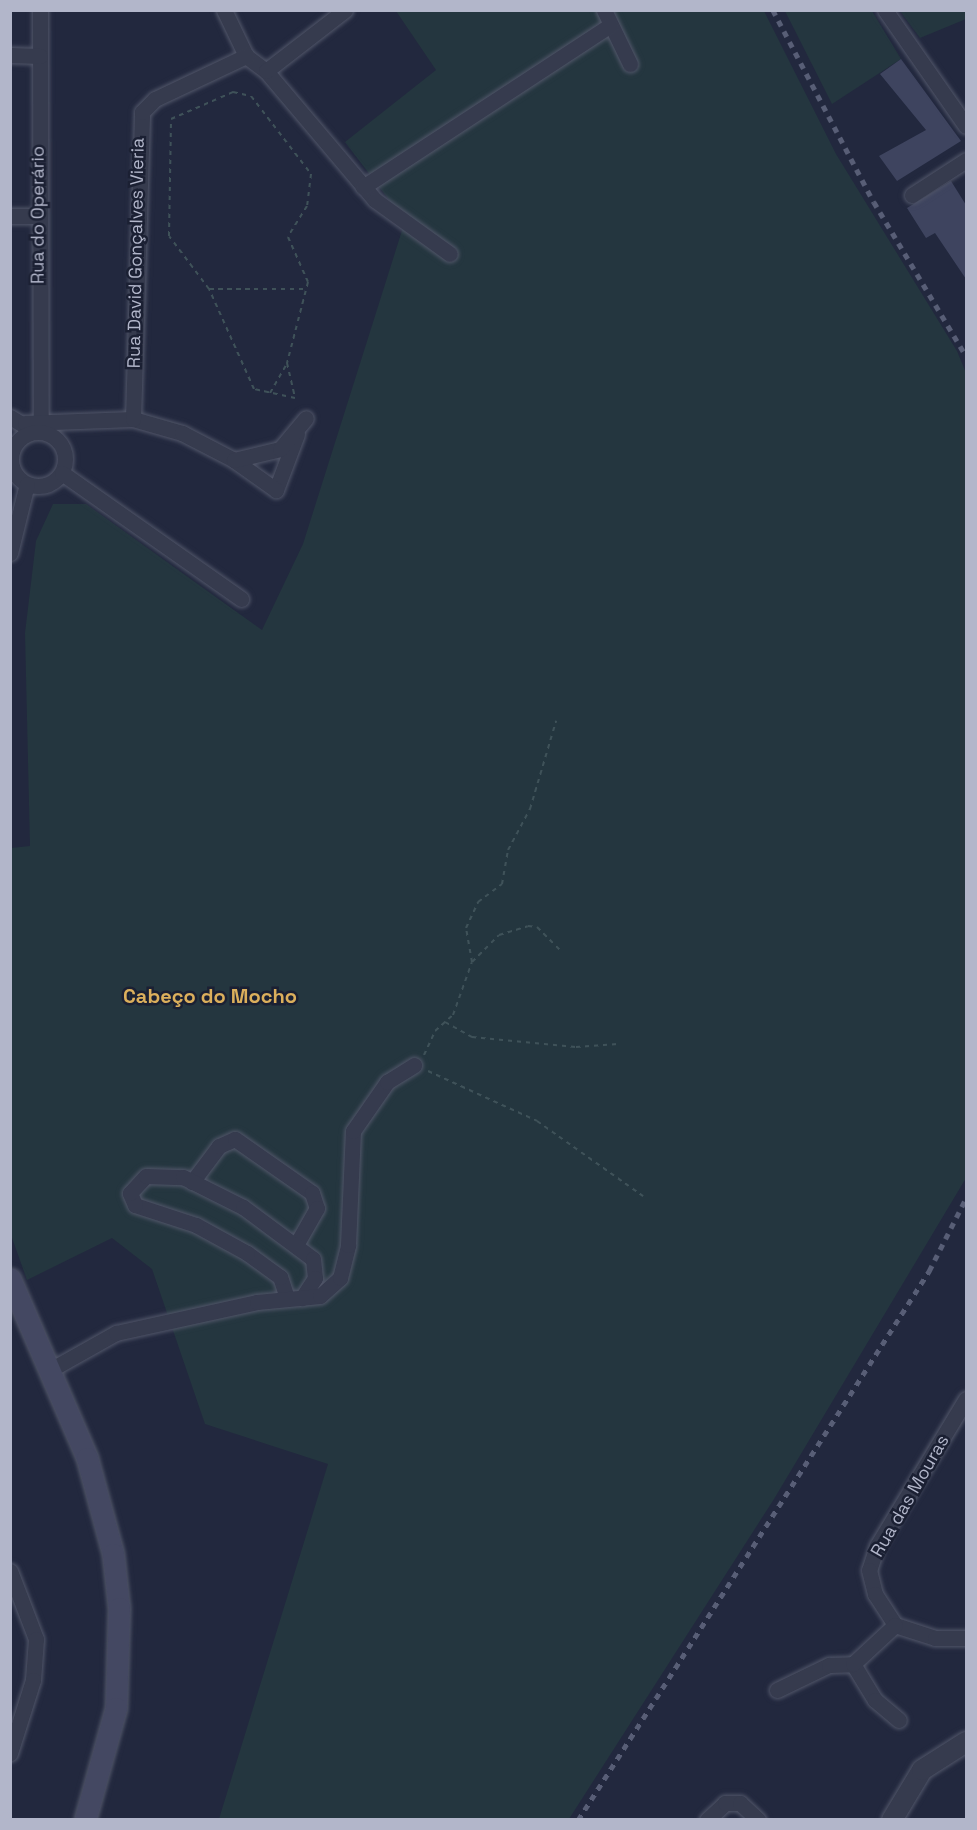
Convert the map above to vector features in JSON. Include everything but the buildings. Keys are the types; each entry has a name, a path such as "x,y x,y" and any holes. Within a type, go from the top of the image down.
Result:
{"main road":[{"path":"10,1279 50,1370 102,1505 119,1608 116,1708 85,1820"}],"street":[{"name":"Rua do Operário","path":"35,427 40,10"},
{"path":"224,10 246,56 266,70 363,187 450,254"},
{"path":"266,70 345,10"},
{"path":"604,10 630,64"},
{"path":"885,10 966,126"},
{"path":"363,187 611,25"},
{"path":"10,55 40,56"},
{"name":"Rua David Gonçalves Vieria","path":"133,419 142,112 155,99 246,56"},
{"path":"912,195 966,160"},
{"path":"10,216 38,216"},
{"path":"10,417 35,427 62,446 62,473 51,484 27,484 12,467 12,440 35,427 133,419 182,433 234,460 276,490 297,434 306,418"},
{"path":"234,460 280,450 297,434"},
{"path":"62,473 241,599"},
{"path":"10,553 27,484"},
{"path":"50,1370 116,1333 294,1298 320,1296 340,1278 348,1245 353,1131 387,1082 414,1065"},
{"path":"192,1182 219,1146 235,1139 312,1193 317,1208 296,1245"},
{"path":"146,1176 192,1182 243,1207 313,1259 315,1278 294,1298 280,1277 247,1253 196,1225 135,1205 130,1193 146,1176"},
{"name":"Rua das Mouras","path":"895,1625 875,1594 869,1570 877,1546 966,1399"},
{"path":"10,1570 36,1639 33,1680 10,1753"},
{"path":"777,1690 829,1665 853,1664 895,1625 936,1638 966,1638"},
{"path":"853,1664 875,1700 899,1719"},
{"path":"892,1820 922,1770 966,1742"},
{"path":"707,1820 725,1803 740,1803 758,1820"}],"path":[{"path":"270,393 287,363 307,289 306,268 288,237 307,206 311,174 251,96 233,92 171,119 170,236 209,289 254,390 295,398 287,363"},
{"path":"209,289 307,289"},
{"path":"472,962 466,928 478,902 502,884 508,850 530,809 555,721"},
{"path":"560,950 537,927 528,926 499,935 472,962 453,1015 445,1022 414,1065 537,1121 643,1196"},
{"path":"445,1022 472,1036 576,1047 618,1044"}],"shaded area":[{"path":"396,11 764,11 836,154 957,351 966,373 966,1178 774,1499 569,1819 219,1819 328,1464 205,1424 152,1269 112,1238 27,1280 11,1235 11,848 30,846 25,633 36,541 53,504 86,504 262,630 303,544 405,221 345,142 436,70"},
{"path":"785,11 872,11 901,59 832,104"},
{"path":"900,11 966,11 966,19 920,38"}],"railway":[{"path":"773,10 874,202 966,356"},
{"path":"578,1820 929,1271 966,1198"}],"district":[{"name":"Cabeço do Mocho","path":"210,996"}]}
